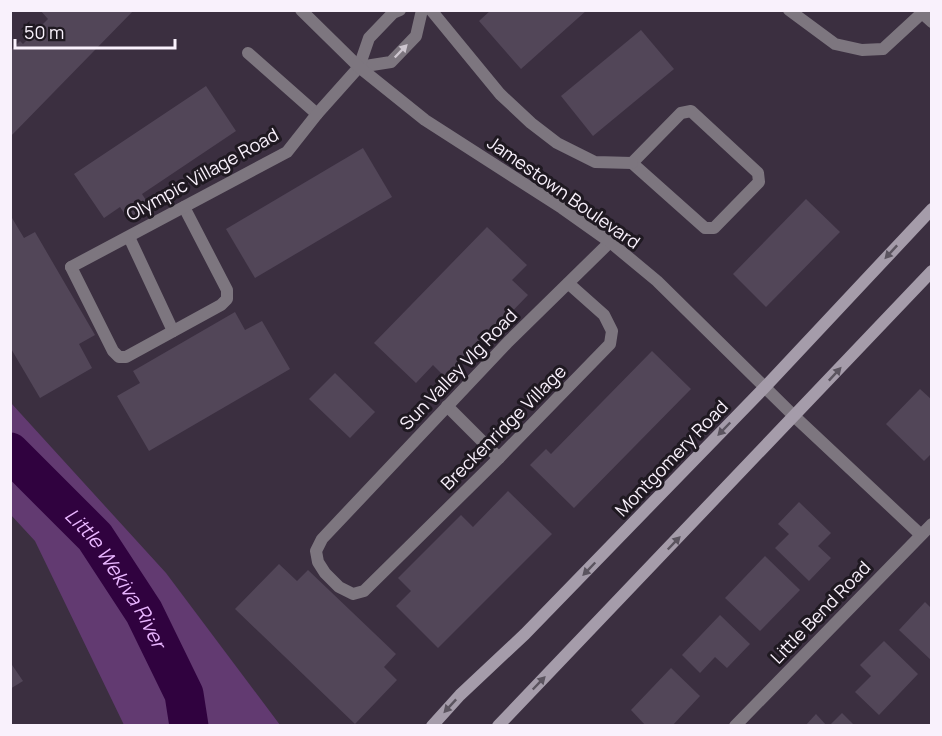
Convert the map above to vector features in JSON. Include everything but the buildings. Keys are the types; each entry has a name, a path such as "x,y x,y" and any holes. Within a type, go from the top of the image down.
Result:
{"main road":[{"name":"Montgomery Road","path":"432,726 460,695 525,634 765,387 932,209"},
{"path":"498,726 932,271"}],"street":[{"name":"Jamestown Boulevard","path":"301,10 359,67 425,120 562,208 610,242 657,281 794,416 921,535"},
{"path":"400,10 393,13 369,38 359,67 391,62 416,36 422,10"},
{"path":"431,10 500,94 531,123 557,143 595,162 632,164 705,228 714,228 759,182 758,173 691,111 681,113 632,164"},
{"path":"789,10 835,44 862,50 883,49 923,12 932,22"},
{"path":"248,53 317,114"},
{"name":"Olympic Village Road","path":"173,331 126,357 119,357 113,351 71,267 287,152 359,67"},
{"path":"129,237 173,331 221,305 227,299 227,290 184,207"},
{"name":"Sun Valley Vlg Road","path":"364,591 353,594 339,587 325,573 318,562 316,551 322,539 508,342 610,242"},
{"name":"Breckenridge Village","path":"364,591 610,344 612,331 604,315 568,283"},
{"path":"447,406 499,458"},
{"name":"Little Bend Road","path":"735,726 932,524"}],"shaded area":[{"path":"11,403 166,573 280,725 124,725 35,541 11,515"}],"waterway":[{"name":"Little Wekiva River","path":"10,452 95,537 144,612 184,694 189,726"}]}
